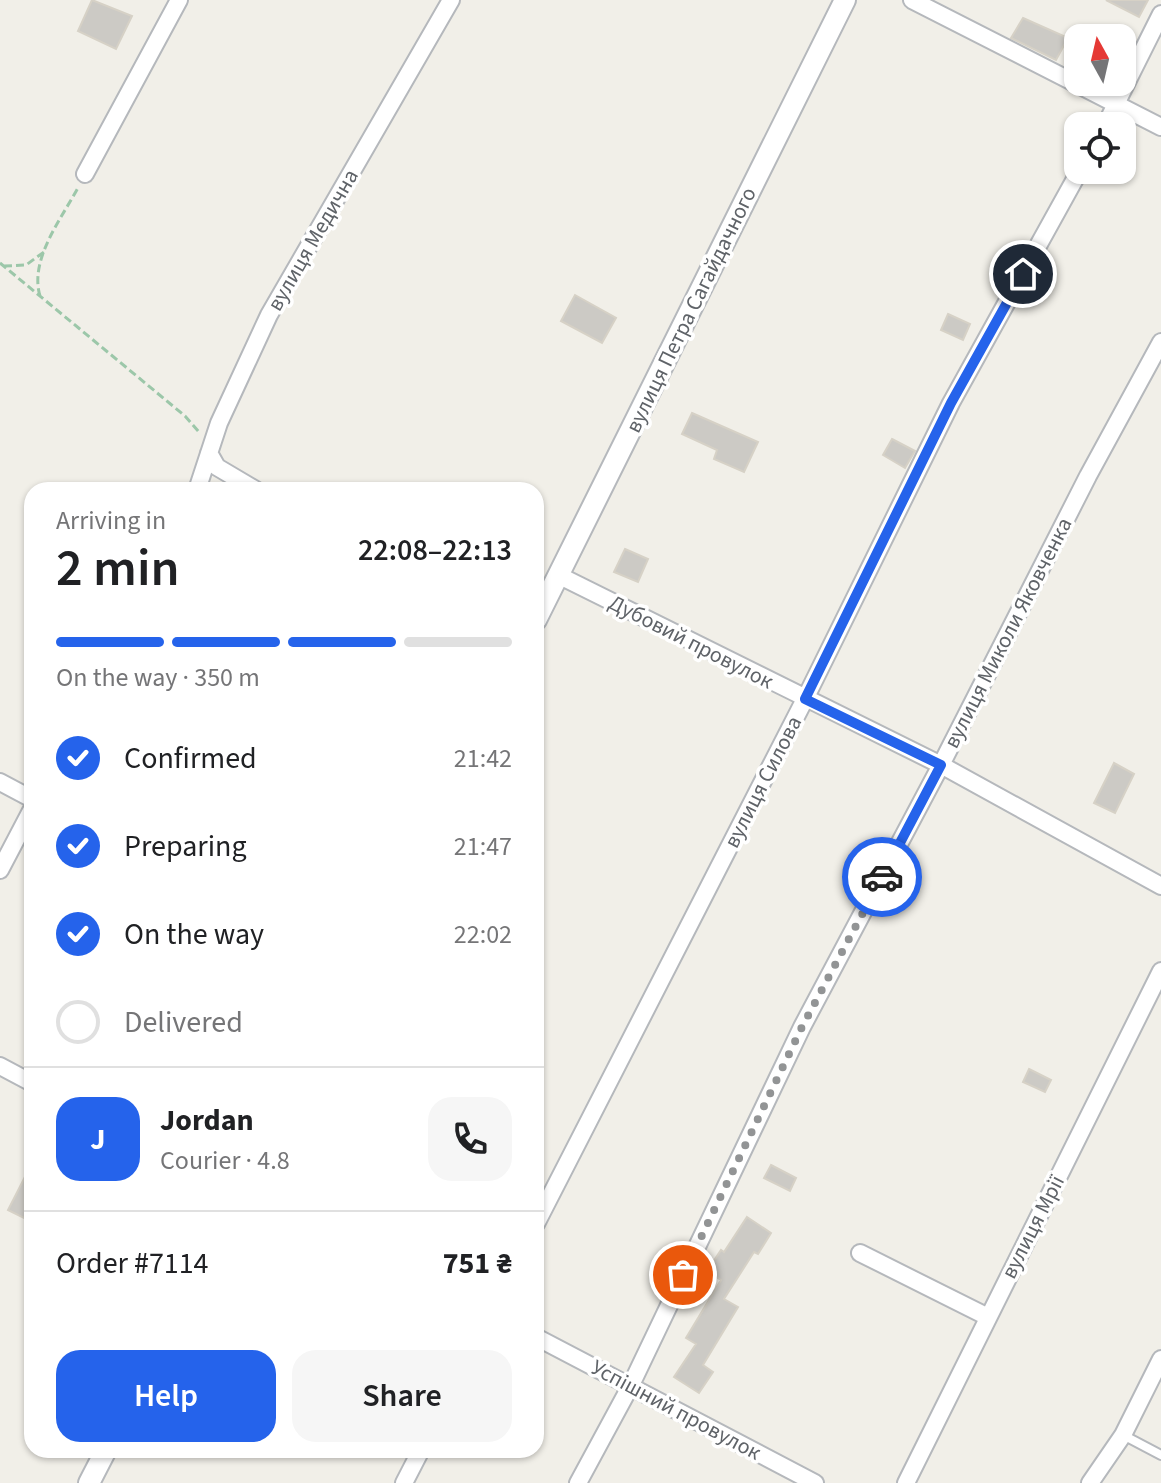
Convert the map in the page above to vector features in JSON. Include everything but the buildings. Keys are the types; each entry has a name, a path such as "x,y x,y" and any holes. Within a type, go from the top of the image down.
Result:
{"street":[{"path":"85,174 179,0"},
{"name":"вулиця Медична","path":"200,482 219,423 269,315 451,0"},
{"name":"вулиця Петра Сагайдачного","path":"544,605 845,0"},
{"path":"912,0 1161,127"},
{"path":"1112,112 1161,14"},
{"name":"вулиця Силова","path":"544,1208 805,699 951,403 1072,184"},
{"name":"вулиця Миколи Яковченка","path":"578,1483 631,1385 802,1027 941,765 1088,476 1161,342"},
{"path":"209,453 217,467 242,482"},
{"name":"Дубовий провулок","path":"560,576 941,765 1161,886"},
{"path":"0,782 24,795"},
{"path":"0,870 24,824"},
{"name":"вулиця Мрії","path":"906,1483 1161,971"},
{"path":"0,1066 24,1079"},
{"path":"860,1253 988,1317"},
{"name":"Успішний провулок","path":"544,1341 815,1483"},
{"path":"1090,1483 1123,1435 1161,1359"},
{"path":"89,1483 102,1458"},
{"path":"404,1483 417,1458"}],"lane":[{"path":"1123,1435 1161,1455"}],"path":[{"path":"40,296 35,280 44,252 85,174"},
{"path":"2,265 26,265 44,252"},
{"path":"2,265 185,416 199,431 209,453"}],"way so far":[{"path":"683,1275 802,1027 882,877"}],"route":[{"path":"882,877 941,765 805,699 951,403 1023,274"}]}
